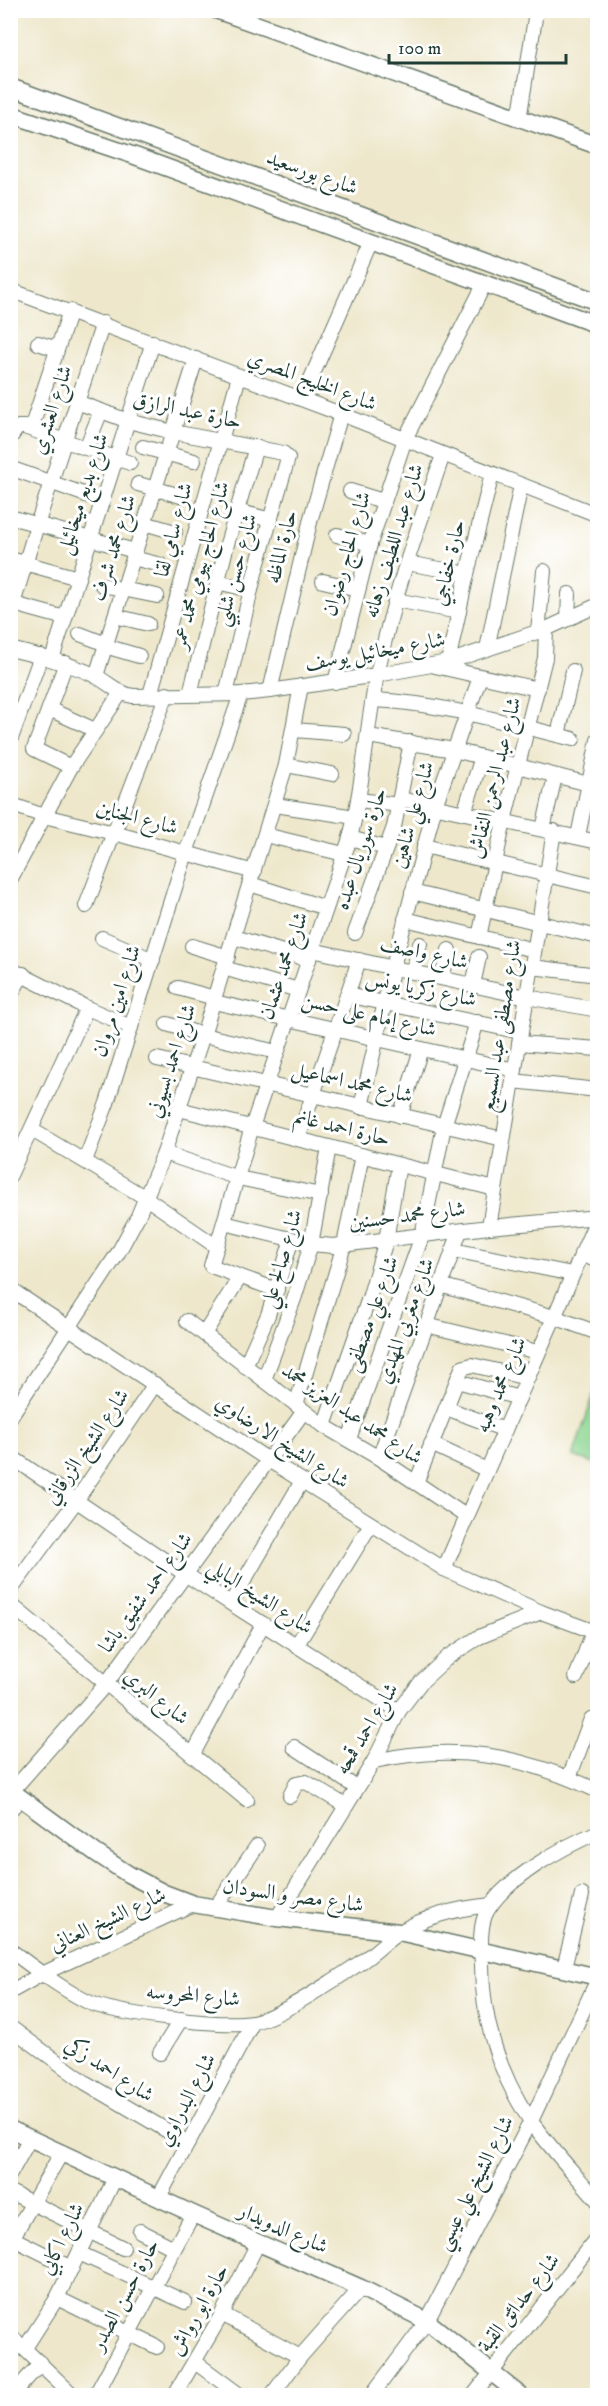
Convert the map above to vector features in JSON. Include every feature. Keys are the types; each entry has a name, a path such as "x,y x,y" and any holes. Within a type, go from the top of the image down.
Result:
{"main road":[{"path":"216,10 597,146"},
{"name":"شارع بورسعيد","path":"12,91 597,302"},
{"path":"10,114 597,325"},
{"name":"شارع مصر و السودان","path":"13,1797 128,1874 164,1893 193,1904 278,1918 399,1932 564,1968 597,1978"},
{"name":"شارع الدويدار","path":"10,2129 193,2214 361,2288 427,2321 521,2396"}],"street":[{"path":"519,120 535,18 533,10"},
{"path":"302,399 371,242"},
{"name":"شارع الحاج رضوان","path":"335,682 370,544 405,439 485,283"},
{"name":"شارع الخليج المصري","path":"10,290 302,399 597,515"},
{"path":"27,428 70,311"},
{"name":"شارع العشري","path":"12,607 103,323"},
{"name":"شارع بديع ميخائيل","path":"53,659 103,501 123,461 128,421 153,342"},
{"path":"38,343 57,349"},
{"name":"شارع محمد شرف","path":"96,676 196,359"},
{"name":"شارع سامي لقا","path":"150,695 239,376"},
{"name":"حارة عبد الرازق","path":"77,402 128,421 172,432 283,453 288,458"},
{"path":"86,448 100,411"},
{"name":"حارة الماظه","path":"270,691 308,528 341,414"},
{"path":"10,438 18,427 27,428 123,461"},
{"path":"143,447 194,461"},
{"name":"شارع الحاج بيومي محمد عمر","path":"190,694 217,582 256,447"},
{"name":"شارع عبد اللطيف زهانه","path":"377,675 395,600 443,455"},
{"name":"شارع حسن شلبي","path":"186,853 234,694 251,590 288,458"},
{"path":"10,468 103,501"},
{"name":"حارة خفاجي","path":"448,662 492,474"},
{"path":"138,484 181,496"},
{"path":"487,649 521,485"},
{"path":"350,491 383,501"},
{"path":"237,511 271,520"},
{"path":"10,517 91,539 161,566"},
{"path":"144,524 175,532"},
{"path":"337,536 370,544"},
{"path":"10,559 78,578"},
{"path":"407,563 467,574"},
{"name":"شارع عبد الرحمن النقاش","path":"479,937 517,766 545,658 542,630 544,571"},
{"path":"323,581 358,589"},
{"path":"217,582 251,590"},
{"path":"102,585 157,596"},
{"path":"568,619 569,594"},
{"path":"395,600 459,612"},
{"name":"شارع ميخائيل يوسف","path":"120,694 133,696 234,694 270,691 448,662 542,630 597,605"},
{"path":"12,607 66,618"},
{"path":"115,616 148,624"},
{"path":"80,634 139,656"},
{"path":"10,649 53,659 96,676 120,694 71,767 12,872"},
{"path":"53,659 49,709 34,749 71,767"},
{"path":"10,741 53,659"},
{"path":"429,665 538,688"},
{"path":"558,735 573,670"},
{"name":"شارع محمد عثمان","path":"240,1277 211,1266 252,1127 350,837 359,800 377,675"},
{"name":"شارع علي شاهين","path":"361,1107 384,1003 435,806 480,677"},
{"name":"شارع احمد بسيوني","path":"10,1417 118,1253 146,1198 165,1153 286,765 301,686"},
{"path":"86,906 167,694"},
{"path":"373,700 415,703 467,712 573,739"},
{"path":"49,709 95,730"},
{"path":"294,730 344,734"},
{"path":"368,736 454,750 589,784"},
{"path":"578,836 592,801 589,784 596,756 597,740"},
{"name":"حارة سوريال عبده","path":"355,933 400,802 411,742"},
{"path":"464,813 482,758"},
{"path":"286,765 332,774"},
{"name":"شارع مصطفى عبد السميع","path":"489,1227 547,873 548,830 555,776"},
{"path":"359,800 435,806 597,842"},
{"name":"شارع الجناين","path":"10,804 44,816 186,853 326,908"},
{"path":"274,805 355,817"},
{"path":"265,835 344,854"},
{"path":"350,837 386,848"},
{"path":"424,846 597,886"},
{"name":"شارع امين مروان","path":"85,1161 132,1027 186,853"},
{"path":"412,892 597,937"},
{"path":"405,920 534,950"},
{"name":"شارع واصف","path":"234,937 310,955 359,960 597,1010"},
{"path":"102,938 153,960"},
{"path":"413,972 420,944"},
{"path":"192,946 298,990"},
{"path":"442,978 449,950"},
{"path":"473,985 479,957"},
{"path":"298,1139 359,960"},
{"path":"532,967 597,975"},
{"path":"10,996 17,971 87,1008 132,1027"},
{"name":"شارع إمام على حسن","path":"178,988 288,1019 465,1059 514,1076 597,1090"},
{"name":"شارع زكريا يونس","path":"347,995 477,1022 520,1037 597,1049"},
{"path":"10,1175 14,1159 32,1130 87,1008"},
{"name":"شارع علي مصطفى","path":"349,1439 422,1236 444,1126 477,1022"},
{"path":"167,1024 277,1052"},
{"path":"400,1116 421,1049"},
{"name":"شارع محمد اسماعيل","path":"157,1059 192,1069 503,1139"},
{"name":"حارة احمد غانم","path":"179,1108 495,1189"},
{"path":"32,1130 146,1198 217,1247"},
{"name":"شارع صالح علي","path":"264,1380 295,1296 311,1244 329,1147"},
{"path":"165,1153 237,1178 321,1195"},
{"path":"300,1408 344,1245 362,1155"},
{"path":"324,1426 370,1295 386,1240 399,1165"},
{"name":"شارع محمد حسنين","path":"224,1223 311,1244 344,1245 489,1227 597,1217"},
{"name":"شارع محمد وهبه","path":"444,1569 597,1217"},
{"name":"شارع مغربي المهدي","path":"379,1458 460,1231"},
{"path":"246,1366 277,1290 292,1239"},
{"path":"453,1250 572,1274"},
{"path":"581,1254 597,1261"},
{"path":"204,1334 240,1277 277,1290"},
{"path":"440,1285 554,1317 597,1333"},
{"name":"شارع الشيخ الارضاوي","path":"10,1289 267,1459 444,1569 595,1633"},
{"name":"شارع محمد عبد العزيز محمد","path":"187,1321 324,1426 379,1458 467,1517"},
{"path":"426,1325 538,1352"},
{"path":"416,1483 459,1375 472,1365 527,1378"},
{"path":"459,1375 519,1398"},
{"name":"شارع الشيخ الزرقاني","path":"10,1591 76,1501 155,1384"},
{"path":"446,1407 505,1430"},
{"name":"شارع احمد شفيق باشا","path":"13,1797 106,1684 267,1459 300,1408"},
{"path":"431,1444 487,1470"},
{"name":"شارع الشيخ البابلي","path":"10,1456 185,1574 399,1711"},
{"path":"231,1603 302,1481"},
{"path":"296,1646 371,1524"},
{"name":"شارع البري","path":"10,1604 247,1800"},
{"name":"شارع احمد قمحه","path":"278,1918 374,1761 399,1711 421,1682 447,1657 478,1637 541,1612"},
{"path":"193,1754 263,1624"},
{"path":"576,1677 595,1633"},
{"path":"569,1778 591,1719"},
{"path":"294,1747 357,1788"},
{"path":"374,1761 414,1753 464,1752 524,1761 597,1791"},
{"path":"290,1796 296,1784 306,1782 346,1806"},
{"path":"597,1832 518,1879 491,1905 483,1924 481,1950 482,1986 488,2022 498,2056 512,2090 531,2121 597,2201"},
{"path":"215,1908 257,1846"},
{"path":"564,1968 582,1895"},
{"name":"شارع الشيخ العناني","path":"10,1992 42,1974 193,1904"},
{"name":"شارع المحروسه","path":"10,1950 42,1974 98,2006 181,2019 253,2022 267,2017 331,1982 367,1958 399,1932 443,1913 491,1905"},
{"name":"شارع الشيخ علي عيسي","path":"371,2396 427,2321 531,2121 597,1978"},
{"path":"160,2053 181,2019"},
{"name":"شارع البدراوي","path":"159,2197 253,2022"},
{"name":"شارع احمد زكي","path":"10,2027 86,2083 188,2143"},
{"path":"10,2174 30,2138"},
{"path":"62,2152 11,2239 72,2268"},
{"name":"شارع اكابي","path":"26,2348 57,2298 115,2178"},
{"path":"10,2192 123,2248"},
{"name":"حارة حسن الصدر","path":"95,2396 193,2214"},
{"path":"140,2231 174,2248"},
{"name":"شارع حدائق القبة","path":"473,2396 597,2236"},
{"name":"حارة ابو رواش","path":"174,2396 222,2314 258,2243"},
{"path":"79,2253 185,2302"},
{"path":"271,2396 300,2357 361,2288"},
{"path":"57,2298 157,2347"},
{"path":"222,2314 300,2357"},
{"path":"10,2335 41,2362 74,2396"},
{"path":"10,2396 41,2362"},
{"path":"195,2362 241,2396"}],"green space":[{"path":"597,1385 597,1464 573,1456"}]}
